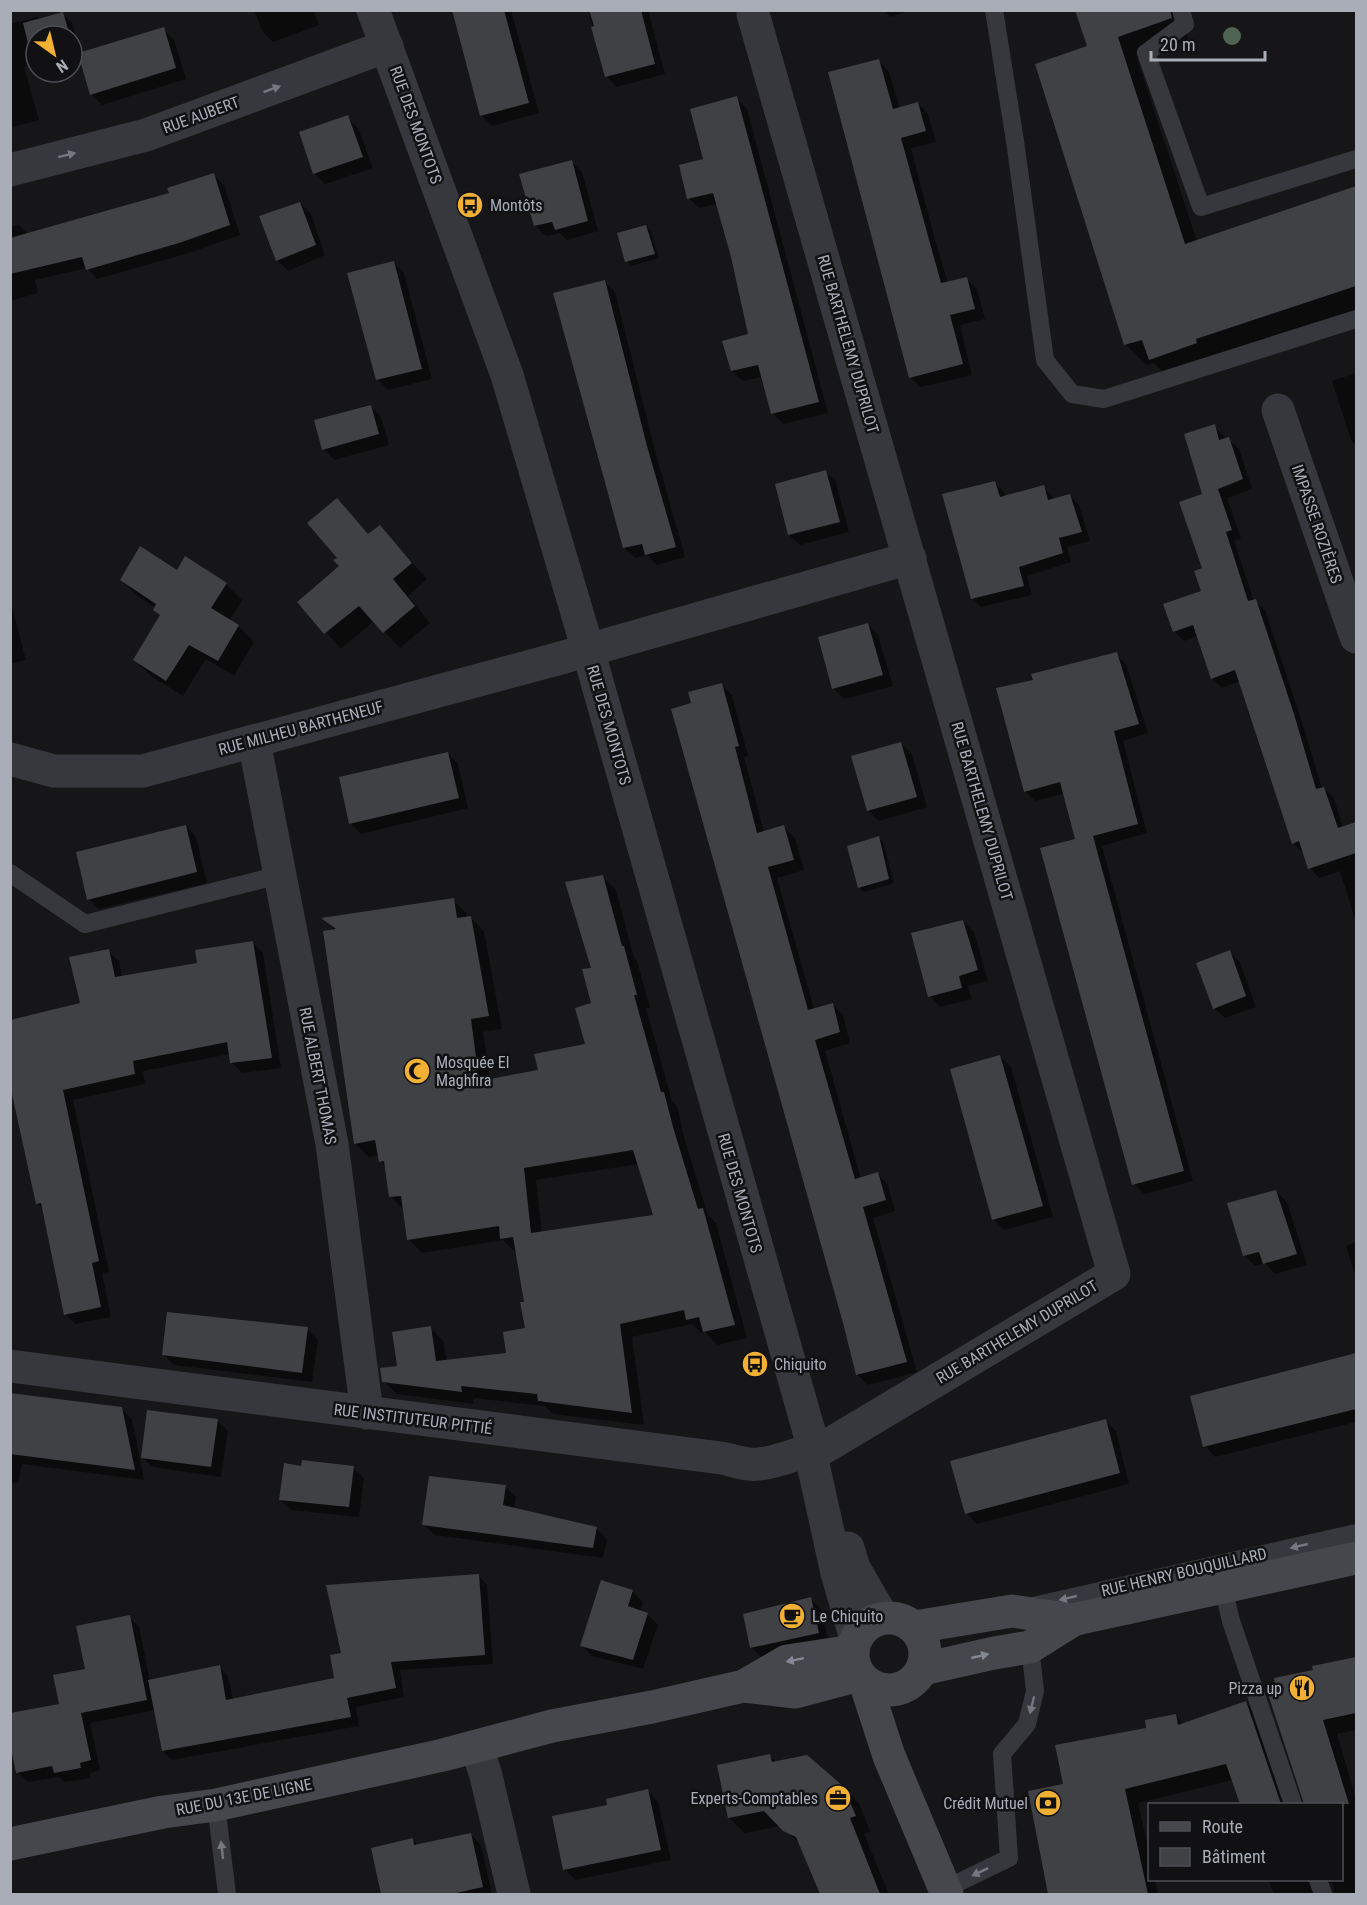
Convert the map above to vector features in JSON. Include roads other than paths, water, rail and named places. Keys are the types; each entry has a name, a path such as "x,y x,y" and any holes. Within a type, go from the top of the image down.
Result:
{"main road":[{"name":"RUE HENRY BOUQUILLARD","path":"916,1677 994,1653 1030,1647 1073,1620 1356,1558"},
{"name":"RUE HENRY BOUQUILLARD","path":"915,1627 1012,1611 1073,1620"},
{"path":"889,1756 926,1647 915,1627 894,1617 872,1622 863,1629 858,1662 889,1756 946,1892"},
{"name":"RUE DU 13E DE LIGNE","path":"10,1844 164,1812 216,1805 477,1747 552,1726 744,1686 788,1661 858,1662"},
{"path":"858,1662 876,1688 898,1690 916,1677"},
{"name":"RUE DU 13E DE LIGNE","path":"744,1686 795,1692 858,1662"}],"street":[{"name":"RUE DES MONTOTS","path":"373,10 507,375 588,650 814,1449 813,1464 858,1662"},
{"name":"RUE BARTHELEMY DUPRILOT","path":"753,14 1114,1274 825,1447 814,1449"},
{"name":"RUE AUBERT","path":"10,170 146,135 387,46"},
{"name":"IMPASSE ROZIÈRES","path":"1278,410 1356,637"},
{"name":"RUE MILHEU BARTHENEUF","path":"10,759 54,771 143,771 588,650 910,558"},
{"name":"RUE ALBERT THOMAS","path":"254,741 332,1144 367,1413"},
{"name":"RUE INSTITUTEUR PITTIÉ","path":"10,1366 721,1458 757,1465 786,1459 814,1449"},
{"name":"RUE DES MONTOTS","path":"814,1449 825,1460 854,1568 883,1618"},
{"path":"477,1747 514,1894"}],"lane":[{"path":"994,10 1015,141 1045,360 1072,394 1104,399 1356,319"},
{"path":"1180,10 1185,24 1146,53 1201,207 1356,159"},
{"path":"10,873 86,924 280,875"},
{"name":"RUE HENRY BOUQUILLARD","path":"1012,1611 1356,1533"},
{"path":"1223,1587 1231,1622 1293,1803"},
{"path":"946,1892 1009,1857 1002,1754 1027,1724 1035,1691 1030,1647"},
{"name":"RUE DU 13E DE LIGNE","path":"477,1747 561,1741 795,1692"},
{"path":"216,1805 227,1894"}],"place":[{"name":"Montôts","path":"470,205"},
{"name":"Mosquée El Maghfira","path":"417,1071"},
{"name":"Chiquito","path":"755,1364"},
{"name":"Le Chiquito","path":"792,1616"},
{"name":"Pizza up","path":"1302,1688"},
{"name":"Experts-Comptables","path":"838,1798"},
{"name":"Crédit Mutuel","path":"1048,1803"}]}
